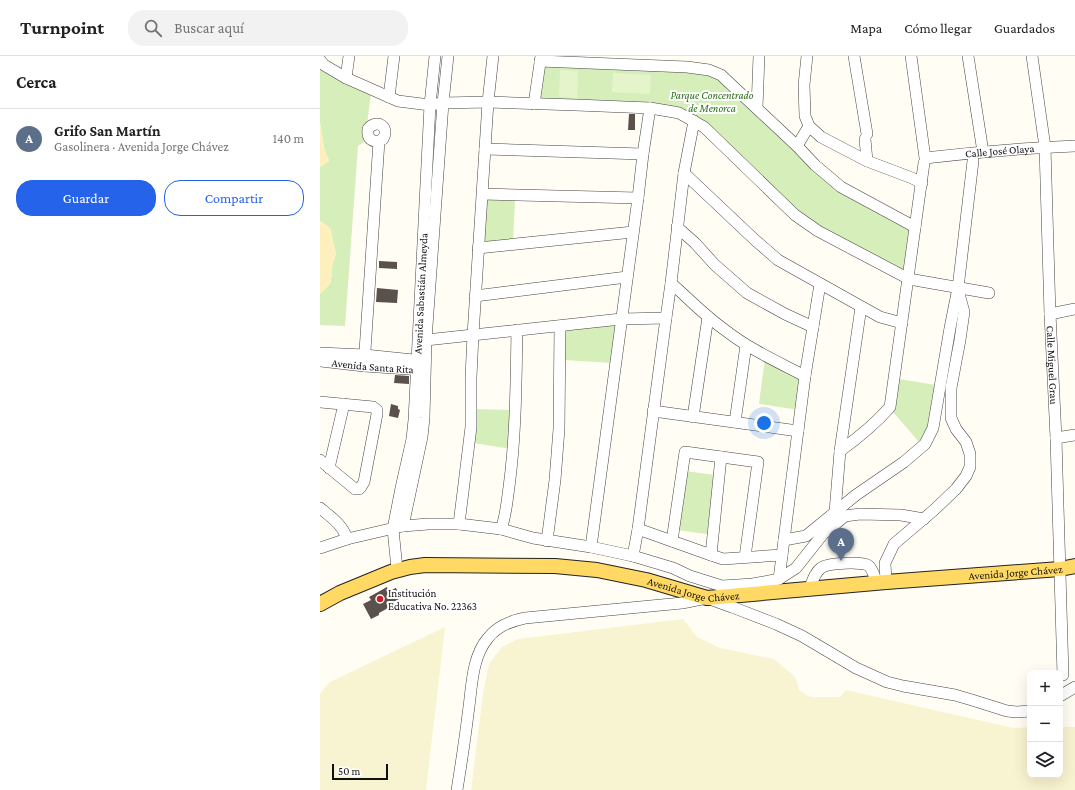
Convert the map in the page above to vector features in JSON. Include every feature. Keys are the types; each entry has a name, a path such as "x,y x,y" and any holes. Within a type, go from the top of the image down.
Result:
{"main road":[{"name":"Avenida Jorge Chávez","path":"320,604 340,593 397,569 425,565 563,566 597,570 646,580 707,598 1060,569 1075,566"}],"street":[{"path":"346,78 349,56"},
{"path":"389,97 394,56"},
{"name":"Avenida Sabastián Almeyda","path":"421,365 430,105 435,56"},
{"name":"Avenida Sabastián Almeyda","path":"397,569 401,488 412,439 421,365 426,340 443,103 448,56"},
{"path":"459,524 471,428 475,296 488,102 493,56"},
{"path":"757,108 758,56"},
{"path":"807,56 804,85 805,116 809,126 821,137 867,161 922,183"},
{"path":"854,56 866,136 867,161"},
{"path":"840,451 876,423 890,407 925,160 911,56"},
{"path":"968,56 983,152"},
{"name":"Calle Miguel Grau","path":"1032,56 1046,147 1050,314 1056,438 1063,670"},
{"path":"534,104 540,59 687,66 709,70 721,75 797,146 815,165 841,186 915,226"},
{"path":"320,60 324,65 346,78 398,101 430,105 443,103 488,102 650,108 679,113 704,127 795,215 818,231 909,279 989,293"},
{"path":"590,547 650,108"},
{"path":"633,556 671,283 684,173 694,121"},
{"path":"797,146 809,126"},
{"path":"364,361 379,141"},
{"name":"Calle José Olaya","path":"925,160 983,152 1075,146"},
{"path":"485,150 643,154"},
{"path":"784,540 806,536 856,495 904,462 925,444 933,428 958,288 973,161"},
{"path":"684,173 778,260 880,317 902,323"},
{"path":"483,194 638,198"},
{"path":"677,227 747,293 812,327"},
{"path":"478,248 633,232"},
{"path":"475,296 627,276"},
{"path":"671,283 708,318 725,331 805,376"},
{"path":"779,579 805,376 820,284"},
{"path":"881,583 885,563 894,544 924,519 956,489 966,476 970,467 970,454 966,442 951,418 950,388 964,312 958,288"},
{"path":"835,512 840,451 861,307"},
{"path":"1050,314 1075,309"},
{"path":"426,340 621,319 666,318"},
{"path":"693,417 708,318"},
{"path":"547,541 555,480 559,429 560,326"},
{"path":"501,529 504,519 512,465 517,330"},
{"path":"735,422 746,344"},
{"name":"Avenida Santa Rita","path":"320,353 364,361"},
{"name":"Avenida Santa Rita","path":"320,361 364,361 421,365"},
{"path":"320,402 370,406 377,410 378,414 364,482 359,489 355,489 320,460"},
{"path":"329,468 344,404"},
{"path":"653,411 798,431"},
{"path":"843,431 855,440"},
{"path":"1056,438 1075,435"},
{"path":"672,541 685,452 758,462 745,557"},
{"path":"710,555 721,457"},
{"path":"320,508 340,525 346,534 347,539"},
{"path":"320,548 347,539 398,528 428,524 459,524 501,529 547,541 590,547 633,556 673,568 690,576 722,586 753,584 779,579 796,568 823,534 845,516 860,514 900,514 924,519"},
{"path":"638,528 723,559 782,555"},
{"path":"809,590 820,568 828,565 861,563 867,565 871,568 881,583"},
{"path":"457,790 473,680 478,656 488,638 501,626 508,622 525,618 682,603 707,598 768,621 802,636 856,668 887,682 955,695 1007,711 1027,711"},
{"path":"1063,694 1075,687"}],"shaded area":[{"path":"683,619 697,637 720,648 774,659 796,678 799,690 810,697 840,697 846,690 1014,728 1027,727 1027,778 1063,778 1063,727 1075,727 1075,790 471,790 483,694 489,664 502,647 518,639"},
{"path":"445,627 426,790 320,790 320,694 330,682"}],"green space":[{"name":"Parque Concentrado de Menorca","path":"545,65 693,71 709,74 724,81 801,155 911,228 904,271 811,223 690,114 540,100"},
{"path":"320,68 330,75 371,93 367,124 363,130 364,142 358,146 345,326 320,325 320,294 330,284 332,266 336,254 330,228 320,221 320,167 329,161 324,148 320,123"},
{"path":"560,70 578,71 577,98 559,97"},
{"path":"613,73 651,75 650,94 612,92"},
{"path":"515,199 513,241 483,244 484,200"},
{"path":"613,323 617,327 612,363 564,360 565,331"},
{"path":"765,359 801,377 799,410 759,403"},
{"path":"899,379 936,385 927,430 924,438 919,442 893,412"},
{"path":"475,409 512,410 511,449 473,443"},
{"path":"685,471 715,475 707,534 676,530"}],"sand":[{"path":"320,123 324,148 329,161 320,167"},
{"path":"320,221 330,228 336,254 332,266 330,284 320,294"}],"building":[{"path":"629,114 635,114 635,130 628,130"},
{"path":"379,261 397,262 397,269 379,268"},
{"path":"377,288 398,290 397,303 376,302"},
{"path":"395,375 409,376 409,384 394,383"},
{"path":"391,404 398,406 398,409 400,410 398,418 389,416"},
{"path":"387,587 389,591 396,588 401,598 389,604 390,607 371,619 363,604 371,600 369,597"}],"place":[{"name":"Grifo San Martín","path":"841,561"},
{"name":"Institución Educativa No. 22363","path":"380,599"}]}
